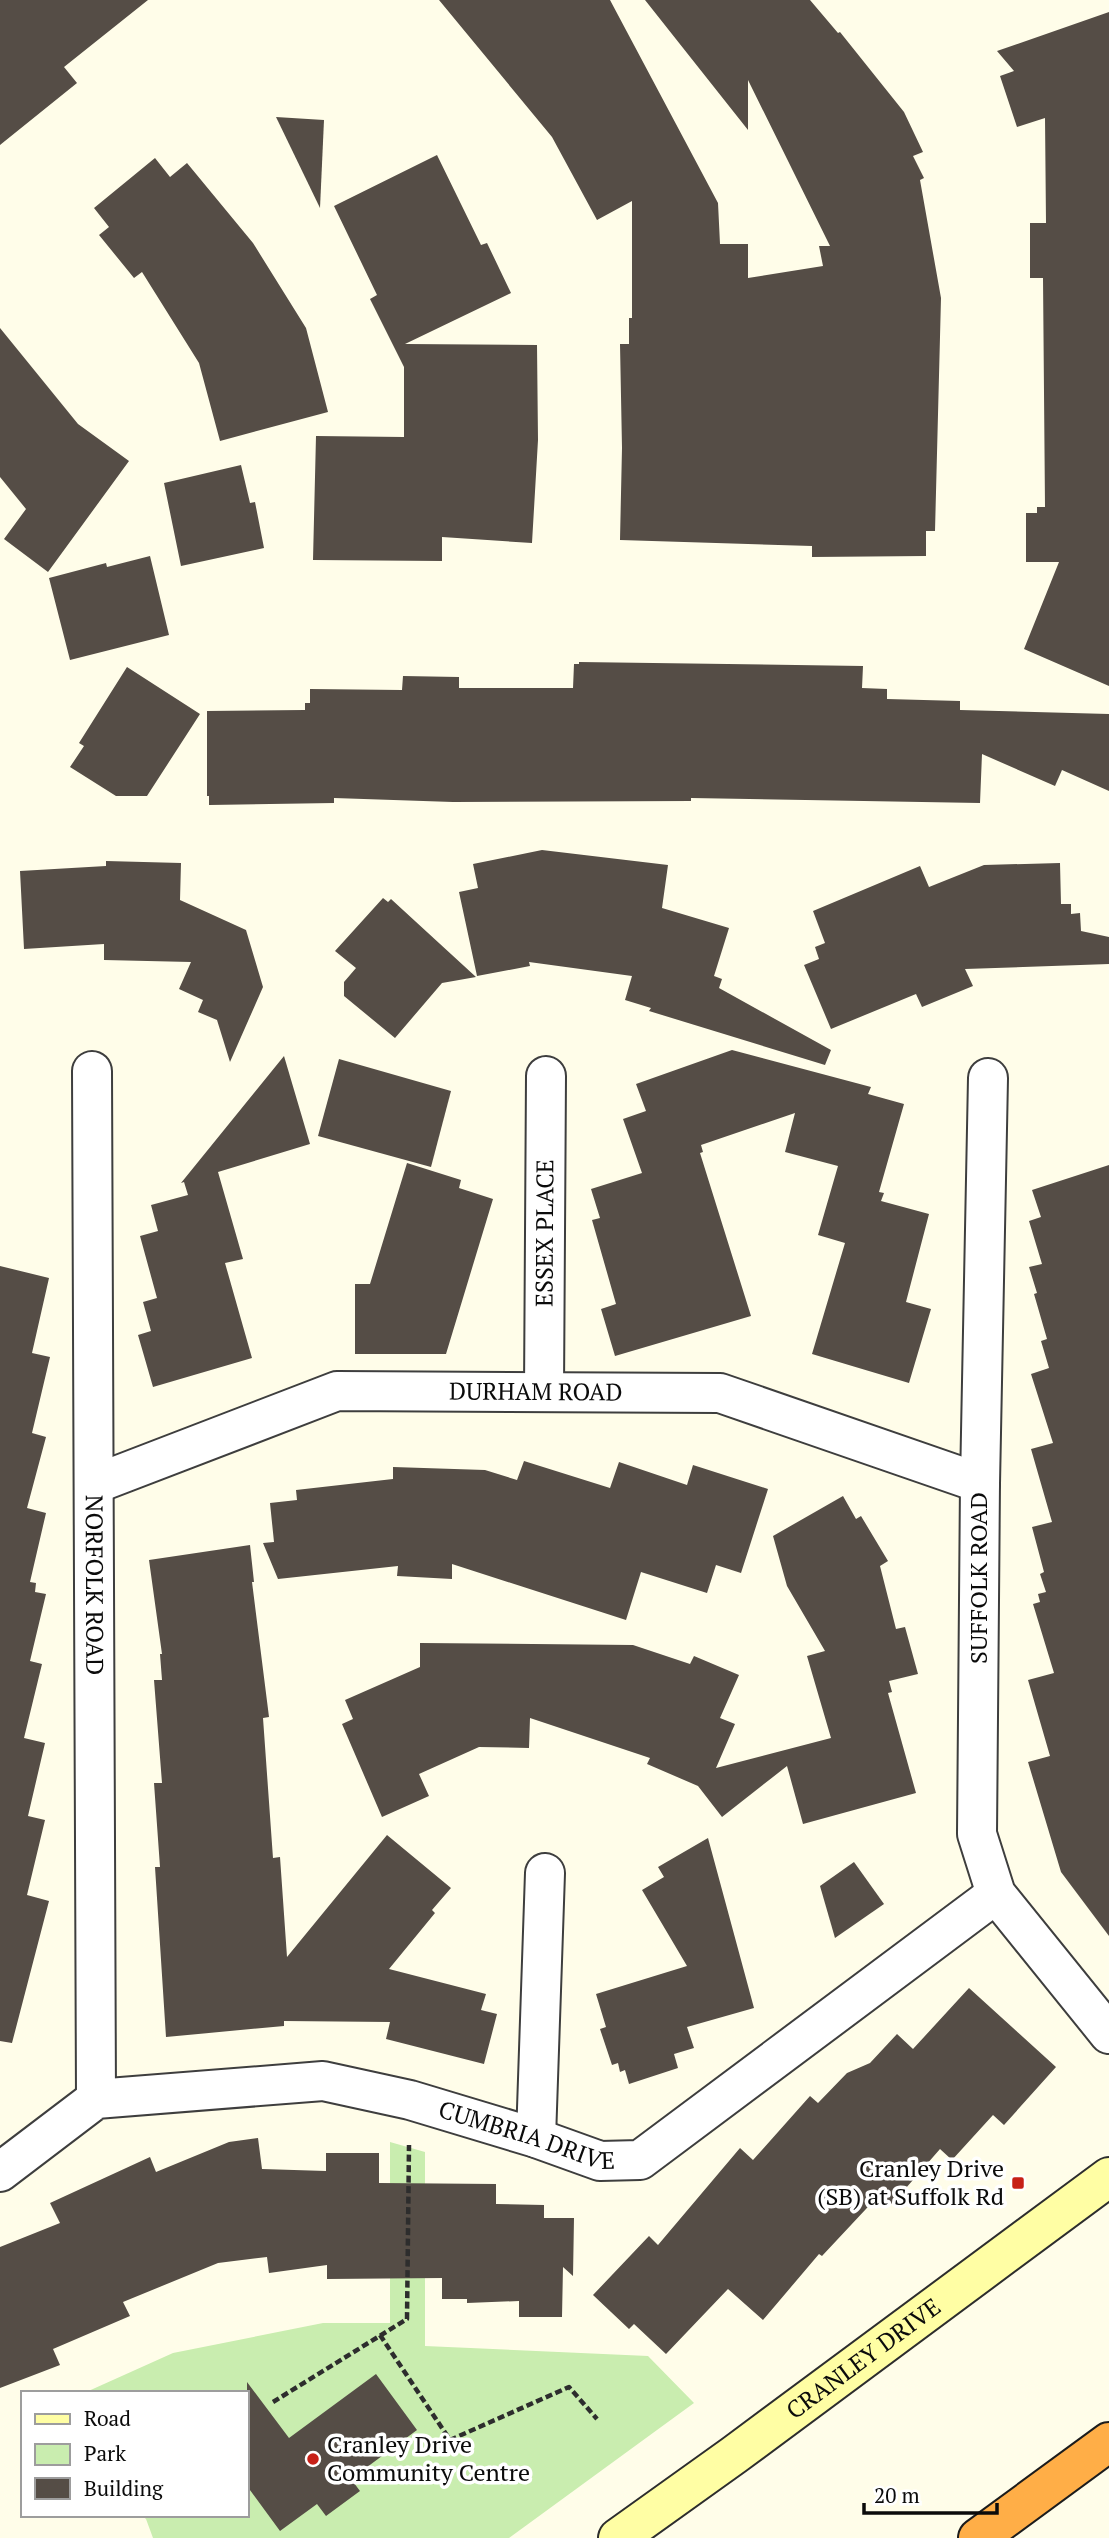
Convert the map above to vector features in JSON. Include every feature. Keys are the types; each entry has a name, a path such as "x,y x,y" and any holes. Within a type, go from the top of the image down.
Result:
{"highway":[{"path":"978,2538 1109,2442"}],"street":[{"name":"NORFOLK ROAD","path":"92,1071 96,2099"},
{"name":"ESSEX PLACE","path":"544,1391 547,1076"},
{"name":"SUFFOLK ROAD","path":"988,1078 980,1483 978,1834 996,1894 1109,2034"},
{"name":"DURHAM ROAD","path":"95,1484 337,1391 720,1393 980,1483"},
{"path":"536,2138 545,1873"},
{"name":"CUMBRIA DRIVE","path":"96,2099 323,2081 410,2100 536,2138 600,2161 640,2160 996,1894"},
{"path":"0,2172 96,2099"},
{"name":"CRANLEY DRIVE","path":"618,2538 1109,2177"}],"path":[{"path":"273,2402 407,2319 409,2137"},
{"path":"380,2335 450,2440 569,2387 597,2419"}],"green space":[{"path":"390,2142 425,2152 425,2346 648,2356 694,2403 509,2538 153,2538 144,2517 248,2517 248,2391 88,2391 173,2353 323,2323 390,2323"}],"building":[{"path":"0,0 148,0 64,67 77,83 0,145"},
{"path":"439,0 610,0 718,203 720,244 748,244 748,278 823,266 819,246 830,246 748,80 748,130 645,0 810,0 838,33 840,32 904,112 923,152 913,156 924,178 920,180 941,298 935,531 926,531 926,556 812,557 812,546 620,540 620,344 629,344 629,318 632,318 632,201 597,220 552,137"},
{"path":"1109,12 1109,686 1024,649 1059,562 1026,562 1026,513 1037,513 1037,507 1045,507 1043,278 1030,278 1030,223 1046,223 1045,118 1017,127 1000,76 1014,71 997,51"},
{"path":"276,117 324,120 320,208"},
{"path":"437,155 481,245 487,243 511,293 405,344 537,345 538,440 532,543 442,537 442,561 313,560 316,436 404,437 404,367 370,299 377,295 334,206"},
{"path":"155,158 170,177 187,163 253,243 306,328 328,412 220,441 199,363 142,272 134,278 99,235 109,227 94,208"},
{"path":"0,328 78,424 129,461 48,572 4,539 26,509 0,477"},
{"path":"241,465 250,503 255,502 264,548 181,566 164,483"},
{"path":"150,556 169,635 70,660 49,578 106,563 107,567"},
{"path":"574,664 863,666 862,688 887,689 887,699 960,701 960,710 1109,714 1109,791 1062,770 1055,786 982,754 980,803 691,798 691,801 453,802 334,798 334,803 209,805 207,711 305,710 305,703 310,703 310,689 402,690 403,676 459,677 459,688 573,688"},
{"path":"127,667 200,714 147,796 116,796 70,767 84,746 79,743"},
{"path":"542,850 668,865 662,908 729,928 714,976 722,979 719,988 831,1050 825,1065 649,1011 651,1008 625,1000 632,976 529,962 530,966 477,976 459,892 478,888 473,864"},
{"path":"106,861 181,863 180,900 246,930 263,987 230,1062 217,1020 198,1012 203,1000 179,989 191,962 104,960 104,944 24,949 20,871 106,866"},
{"path":"1060,863 1061,904 1071,904 1071,914 1080,913 1081,931 1109,937 1109,964 965,969 973,986 922,1007 916,994 831,1029 804,965 819,959 815,947 825,943 813,911 920,866 929,887 984,865"},
{"path":"383,898 388,902 391,899 476,977 442,983 395,1038 344,996 344,982 356,968 335,951"},
{"path":"732,1050 871,1087 868,1094 904,1104 879,1192 884,1193 881,1201 929,1214 906,1302 931,1309 909,1383 812,1354 845,1243 818,1235 838,1166 785,1152 795,1113 701,1145 703,1152 700,1153 751,1316 615,1356 601,1309 616,1304 592,1220 600,1218 591,1189 642,1173 623,1119 646,1111 636,1084"},
{"path":"284,1056 310,1144 218,1172 243,1259 225,1263 252,1358 153,1387 138,1335 151,1331 143,1302 157,1298 140,1236 158,1231 151,1205 188,1195 184,1182 181,1183"},
{"path":"339,1059 451,1091 431,1167 318,1136"},
{"path":"407,1163 461,1180 459,1188 493,1199 446,1354 355,1354 355,1284 370,1284"},
{"path":"1109,1165 1109,1936 1061,1872 1028,1762 1050,1756 1028,1680 1054,1673 1033,1604 1040,1602 1038,1594 1046,1592 1040,1574 1044,1572 1032,1527 1052,1522 1031,1449 1053,1443 1031,1374 1049,1368 1041,1341 1047,1339 1029,1267 1042,1264 1029,1221 1041,1217 1032,1190"},
{"path":"0,1266 49,1278 32,1353 50,1357 32,1433 46,1437 27,1508 46,1513 30,1582 36,1583 35,1592 46,1594 30,1661 42,1664 24,1738 45,1743 28,1816 45,1820 27,1895 49,1901 12,2043 0,2041"},
{"path":"524,1461 610,1488 619,1462 687,1485 693,1465 768,1489 741,1573 716,1565 707,1593 641,1572 626,1620 452,1564 452,1579 397,1576 398,1566 278,1579 263,1543 274,1542 270,1503 297,1500 296,1490 393,1479 393,1467 485,1470 517,1480"},
{"path":"843,1496 856,1519 861,1516 888,1561 880,1566 896,1629 905,1627 918,1674 889,1681 892,1692 888,1693 916,1793 803,1824 787,1766 722,1817 698,1786 647,1764 650,1758 530,1718 529,1748 479,1747 419,1774 429,1796 382,1817 342,1724 353,1719 345,1700 420,1667 420,1643 633,1645 690,1664 694,1656 739,1675 720,1718 735,1724 716,1768 831,1738 807,1656 825,1651 787,1586 773,1536"},
{"path":"250,1545 269,1717 263,1718 273,1858 280,1857 287,1957 387,1835 451,1888 432,1910 435,1913 389,1969 486,1994 481,2010 497,2014 484,2064 386,2039 390,2022 284,2021 284,2026 166,2037 155,1867 160,1867 154,1783 162,1783 154,1680 162,1680 162,1654 149,1560"},
{"path":"708,1838 754,2008 687,2027 694,2048 674,2054 678,2068 629,2084 625,2070 620,2072 618,2063 612,2065 600,2029 606,2027 596,1994 687,1966 642,1890 664,1877 658,1867"},
{"path":"854,1862 884,1904 835,1938 820,1886"},
{"path":"969,1988 1056,2067 1004,2125 993,2115 952,2160 940,2149 892,2204 880,2194 822,2256 819,2254 763,2320 728,2289 666,2354 634,2324 629,2329 593,2295 649,2236 658,2245 740,2148 753,2160 810,2096 818,2103 847,2073 870,2063 897,2034 913,2049"},
{"path":"258,2138 262,2169 326,2171 326,2153 379,2153 379,2183 496,2184 496,2204 544,2205 544,2218 574,2218 573,2276 563,2267 562,2317 519,2317 519,2301 467,2303 467,2299 442,2299 442,2278 327,2279 327,2265 269,2273 267,2257 218,2263 123,2302 130,2316 53,2349 60,2365 0,2388 0,2247 60,2223 50,2203 150,2157 156,2172 229,2142"},
{"name":"Cranley Drive Community Centre","path":"376,2374 417,2430 351,2479 360,2491 326,2516 317,2504 280,2531 248,2487 247,2382 289,2438"}],"place":[{"name":"Cranley Drive (SB) at Suffolk Rd","path":"1018,2183"},
{"name":"Cranley Drive Community Centre","path":"313,2459"}]}
